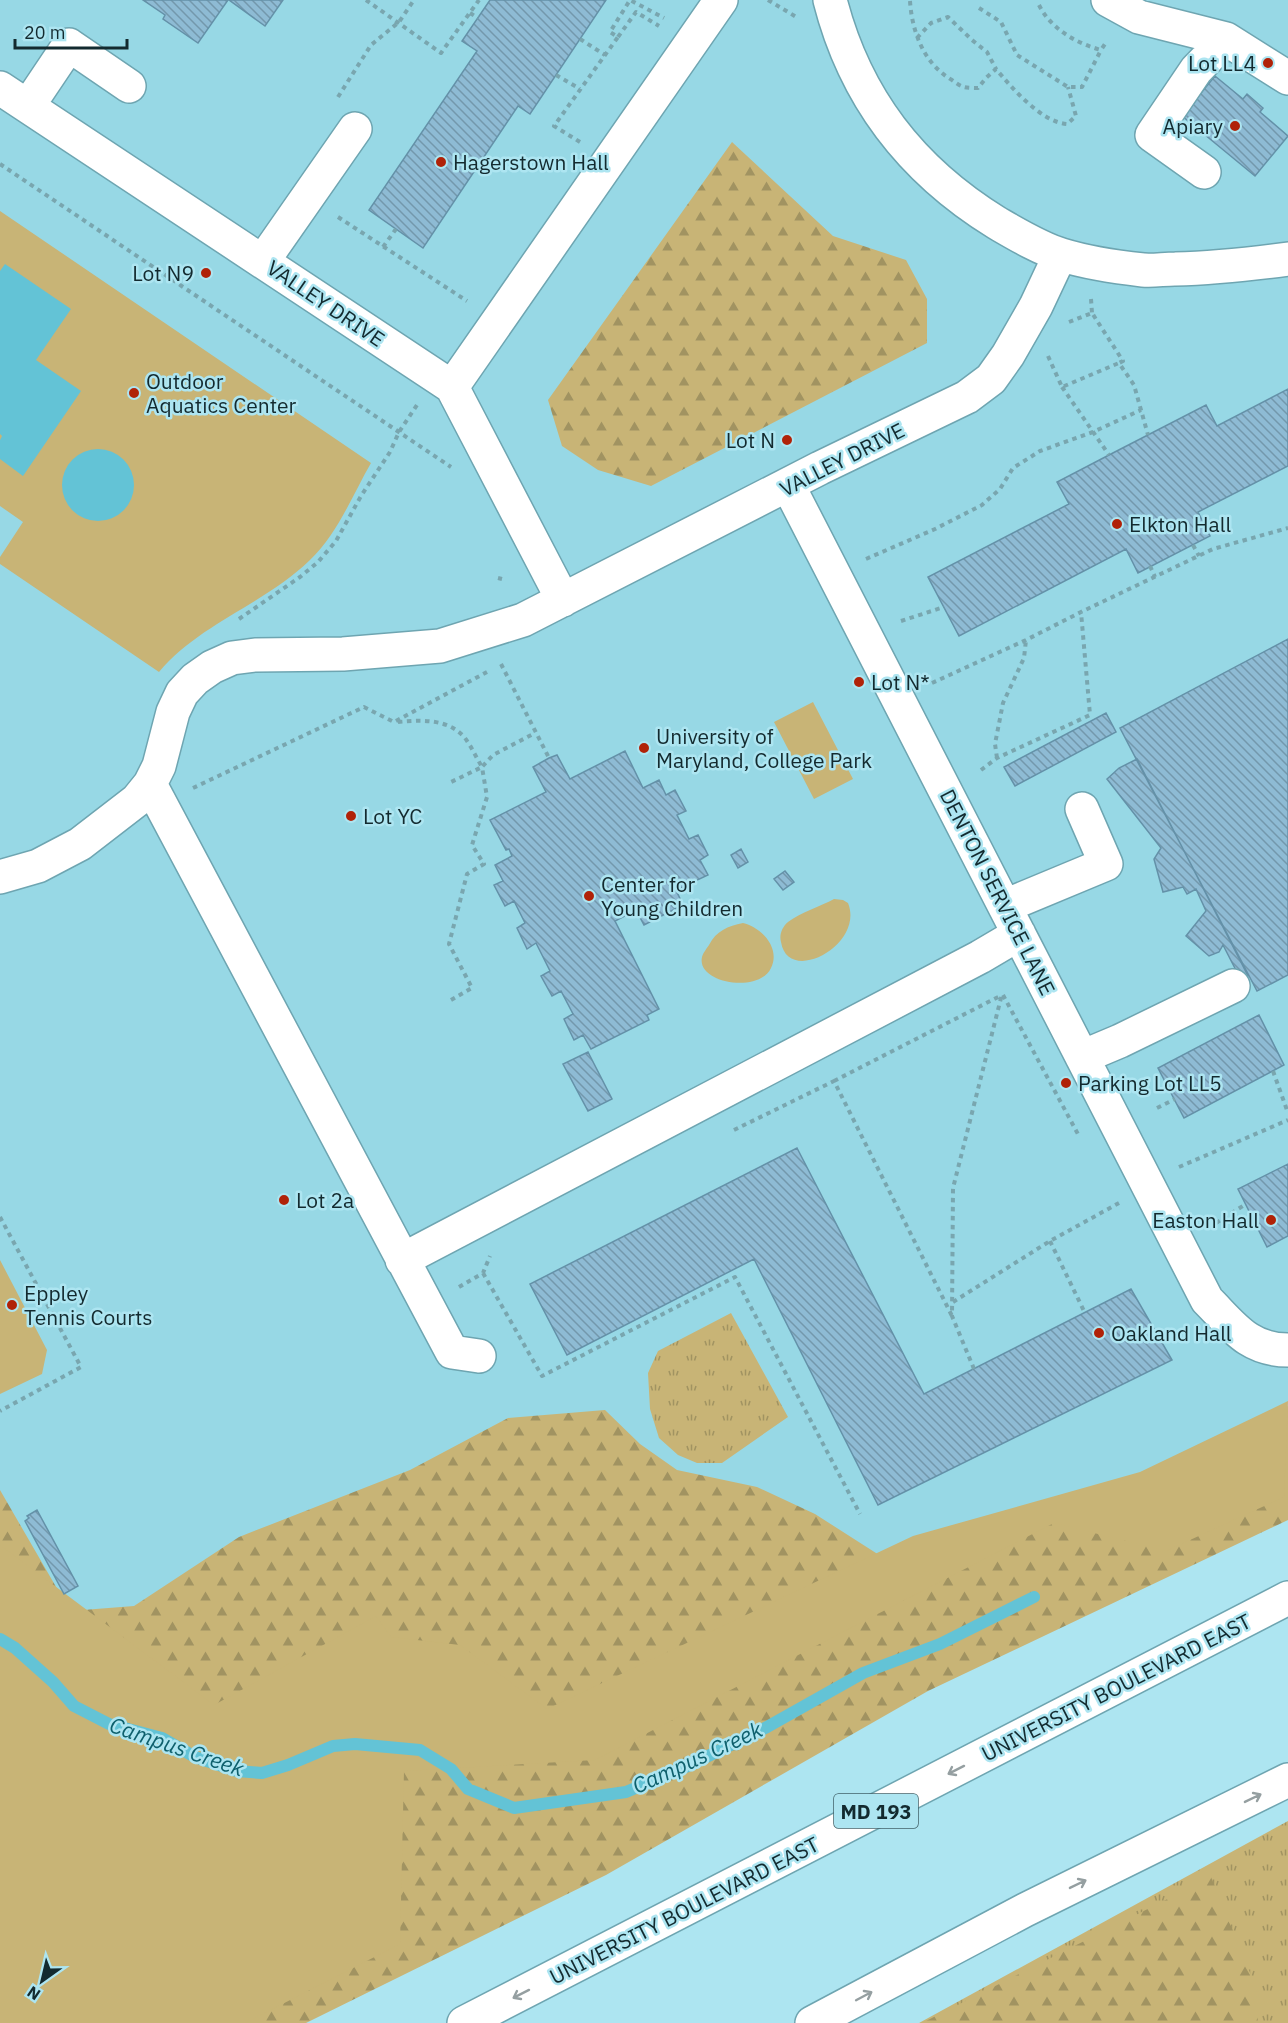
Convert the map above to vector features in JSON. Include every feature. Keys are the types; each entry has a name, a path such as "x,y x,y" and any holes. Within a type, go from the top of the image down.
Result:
{"street":[{"path":"452,387 721,0"},
{"path":"830,0 836,26 857,75 880,116 912,155 942,183 980,212 1014,233 1060,255 1145,270 1217,268 1288,259"},
{"path":"1117,5 1139,17 1226,39 1288,78"},
{"path":"1204,172 1152,135 1196,70 1226,39"},
{"path":"28,106 69,45 129,86"},
{"name":"VALLEY DRIVE","path":"0,88 452,387 563,600"},
{"path":"263,261 355,129"},
{"name":"VALLEY DRIVE","path":"0,877 38,866 80,844 123,812 155,794 159,766 173,712 182,693 212,667 232,658 255,655 342,654 440,646 523,620 967,397 991,379 1014,346 1060,255"},
{"name":"DENTON SERVICE LANE","path":"789,485 1207,1300 1255,1344 1272,1350 1288,1350"},
{"path":"155,794 452,1352 480,1356"},
{"path":"402,1260 980,957 1012,920 1106,864 1082,809"},
{"path":"1082,1057 1233,986"},
{"name":"UNIVERSITY BOULEVARD EAST","path":"464,2023 1288,1598"},
{"path":"812,2023 1025,1910 1288,1780"}],"path":[{"path":"366,0 441,53 479,0"},
{"path":"618,37 610,32 630,0 668,20"},
{"path":"768,0 806,23"},
{"path":"910,1 911,20 917,38 928,58 942,74 963,87 978,88 996,69"},
{"path":"1039,5 1043,14 1066,35 1101,50"},
{"path":"979,8 1001,22 1017,55 1068,87 1082,87 1101,50 1117,5"},
{"path":"580,142 554,126 604,55 636,12 662,28"},
{"path":"470,13 478,18"},
{"path":"917,38 931,23 948,17 987,52 996,69 1014,90 1054,123 1067,124 1076,116 1068,87"},
{"path":"580,39 604,55"},
{"path":"556,75 580,89"},
{"path":"0,164 457,471"},
{"path":"308,196 473,305"},
{"path":"383,247 396,229"},
{"path":"1062,387 1123,361 1092,313 1091,296"},
{"path":"1062,324 1092,313"},
{"path":"1044,347 1062,387 1109,455"},
{"path":"1119,363 1134,385 1148,435"},
{"path":"861,561 935,529 982,505 1000,489 1013,468 1040,451 1093,432 1141,410"},
{"path":"238,620 318,562 336,541 361,496 390,452"},
{"path":"932,683 1213,549 1288,528"},
{"path":"1193,545 1199,556"},
{"path":"1150,566 1155,577"},
{"path":"901,621 944,607"},
{"path":"981,770 997,758 1090,715 1081,612"},
{"path":"997,758 995,744 1003,702 1024,658 1026,640"},
{"path":"394,722 501,664 549,758"},
{"path":"155,794 364,707 394,722 428,719 447,725 464,737 482,767 487,797 472,845 484,864 467,874 449,944 472,988 451,1000"},
{"path":"449,783 482,767 493,755 536,733"},
{"path":"725,1134 834,1081 1002,994"},
{"path":"1002,994 1082,1142"},
{"path":"952,1316 953,1188 1002,994"},
{"path":"1272,1071 1288,1113"},
{"path":"834,1081 952,1316 974,1369"},
{"path":"1157,1108 1174,1099"},
{"path":"1184,1164 1288,1120"},
{"path":"1110,1195 1116,1205"},
{"path":"952,1302 1050,1241 1127,1199"},
{"path":"1216,1223 1246,1204"},
{"path":"0,1217 81,1367 0,1411"},
{"path":"1050,1241 1084,1311"},
{"path":"419,1292 441,1296 483,1273 491,1254"},
{"path":"483,1273 542,1376 735,1277 860,1514"}],"shaded area":[{"name":"University of Maryland, College Park","path":"0,0 1288,0 1288,1497 0,2023"},
{"path":"5,264 71,309 36,360 81,391 23,476 0,459 2,436 0,434 0,271"},
{"path":"105,449 124,459 132,471 134,485 132,499 124,511 112,519 91,521 72,511 64,499 62,478 72,459 84,451"}],"green space":[{"path":"732,142 833,236 906,260 927,299 927,343 651,486 598,470 562,446 548,400"},
{"name":"Outdoor Aquatics Center","path":"0,211 371,463 337,526 310,560 273,589 194,640 159,672 0,564 0,557 23,522 0,506"},
{"path":"813,702 853,779 814,799 774,722"},
{"path":"834,899 848,903 850,919 846,933 836,945 824,955 810,960 797,960 787,955 780,937 786,924"},
{"path":"743,923 756,929 768,940 773,953 771,968 764,976 754,981 742,983 718,979 703,966 702,957 719,933"},
{"name":"Eppley Tennis Courts","path":"0,1260 47,1350 42,1374 0,1394"},
{"path":"731,1313 788,1417 722,1463 697,1463 678,1455 659,1438 650,1409 648,1373 658,1351"},
{"path":"1288,1401 1284,1497 1166,1551 1054,1523 595,1760 404,1771 400,1944 245,2023 0,2023 0,1545 214,1705 376,1616 391,1637 460,1645 547,1709 913,1536 1140,1472"},
{"path":"1288,1406 1288,1520 928,1691 606,1875 306,2023 0,2023 0,1490 70,1611 134,1606 239,1537 410,1470 508,1418 605,1410 640,1444 677,1470 757,1487 815,1514 901,1569 1095,1494"},
{"path":"1288,1821 1288,2023 919,2023"},
{"path":"1211,1877 1255,1985 1258,2023 922,2023"}],"building":[{"path":"143,0 228,0 198,43 163,19 165,15"},
{"path":"229,0 283,0 265,26"},
{"name":"Hagerstown Hall","path":"490,0 606,0 530,114 518,106 423,248 369,210 477,51 462,41"},
{"name":"Apiary","path":"1215,76 1243,99 1247,94 1263,108 1260,112 1288,136 1255,176 1182,116"},
{"name":"Elkton Hall","path":"1288,389 1288,466 1198,512 1210,536 1138,573 1126,549 959,636 928,577 1069,504 1057,482 1206,405 1217,426"},
{"path":"1288,639 1288,975 1257,991 1120,728"},
{"path":"1106,713 1116,732 1015,786 1004,767"},
{"name":"Center for Young Children","path":"625,751 643,788 659,780 666,795 675,790 686,811 677,815 689,839 698,835 708,855 700,860 708,875 676,890 683,905 644,925 636,910 615,921 659,1009 647,1015 649,1020 591,1049 583,1035 574,1040 564,1019 573,1014 561,991 552,996 541,976 550,971 536,943 527,949 517,928 525,923 514,901 505,906 494,885 503,881 495,865 512,856 509,849 506,850 490,820 546,792 533,767 549,758 557,755 570,779"},
{"path":"1137,759 1248,976 1241,980 1223,945 1219,952 1209,956 1186,936 1206,911 1196,889 1187,894 1183,887 1163,892 1154,859 1161,848 1107,779 1119,768"},
{"path":"741,849 748,862 738,868 731,855"},
{"path":"785,871 794,882 783,890 774,879"},
{"path":"1259,1015 1284,1065 1184,1118 1158,1068"},
{"path":"588,1052 612,1099 588,1111 563,1064"},
{"name":"Oakland Hall","path":"797,1148 924,1394 1131,1289 1172,1360 878,1505 754,1259 567,1355 530,1284"},
{"name":"Easton Hall","path":"1288,1164 1288,1236 1267,1247 1238,1189"},
{"path":"37,1510 78,1586 64,1594 25,1521 29,1518 27,1516"}],"waterway":[{"name":"Campus Creek","path":"0,1639 15,1648 53,1682 74,1706 109,1724 162,1738 195,1757 237,1771 262,1773 333,1746 355,1744 420,1750 451,1769 468,1789 514,1808 626,1792 688,1766 767,1727 863,1673 940,1644 1034,1597"}],"place":[{"name":"Lot LL4","path":"1268,63"},
{"name":"Apiary","path":"1235,126"},
{"name":"Hagerstown Hall","path":"441,162"},
{"name":"Lot N9","path":"206,273"},
{"name":"Outdoor Aquatics Center","path":"134,393"},
{"name":"Lot N","path":"787,440"},
{"name":"Elkton Hall","path":"1117,524"},
{"name":"Lot N*","path":"859,682"},
{"name":"University of Maryland, College Park","path":"644,748"},
{"name":"Lot YC","path":"351,816"},
{"name":"Center for Young Children","path":"589,896"},
{"name":"Parking Lot LL5","path":"1066,1083"},
{"name":"Lot 2a","path":"284,1200"},
{"name":"Easton Hall","path":"1271,1220"},
{"name":"Eppley Tennis Courts","path":"12,1305"},
{"name":"Oakland Hall","path":"1099,1333"}]}
